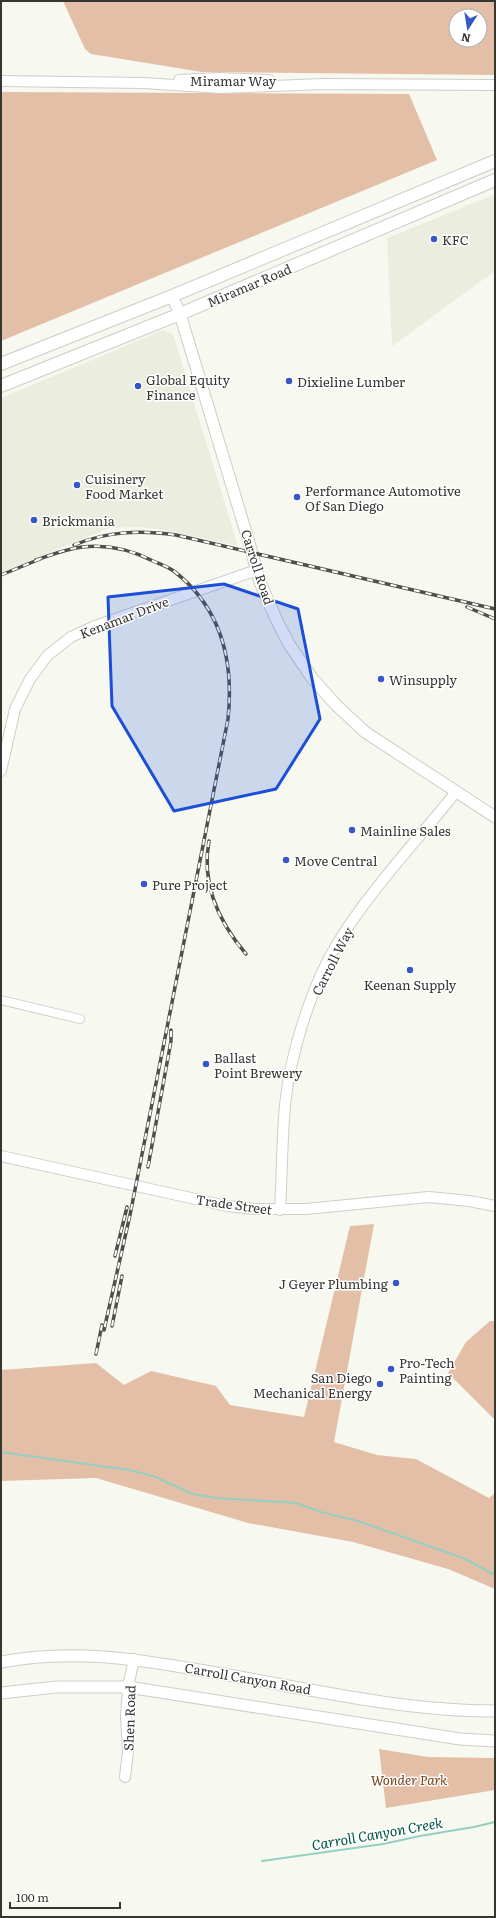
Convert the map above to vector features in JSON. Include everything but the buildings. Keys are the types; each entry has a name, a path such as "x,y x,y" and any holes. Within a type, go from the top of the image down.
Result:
{"main road":[{"name":"Miramar Road","path":"1,364 172,296 495,161"},
{"name":"Miramar Road","path":"1,386 180,314 495,180"},
{"name":"Carroll Road","path":"172,296 180,314 257,570 274,615 290,644 312,678 364,732 495,817"},
{"name":"Carroll Canyon Road","path":"1,1662 52,1655 84,1655 134,1659 372,1700 460,1711 495,1711"},
{"name":"Carroll Canyon Road","path":"1,1693 56,1687 128,1687 460,1739 495,1741"}],"street":[{"name":"Miramar Way","path":"1,81 143,83 221,88 324,84 495,84"},
{"name":"Kenamar Drive","path":"1,770 15,710 30,679 48,655 71,637 95,626 257,570"},
{"name":"Carroll Way","path":"280,1210 286,1103 295,1051 314,990 336,946 356,915 456,792"},
{"path":"1,1000 80,1019"},
{"name":"Trade Street","path":"1,1156 228,1206 280,1210 306,1209 429,1197 469,1201 495,1206"},
{"name":"Shen Road","path":"125,1777 128,1752 126,1717 128,1687 134,1659"}],"highlighted area":[{"path":"224,584 298,609 320,719 276,789 174,811 112,706 108,597"}],"shaded area":[{"path":"495,194 495,271 392,346 387,238"},
{"path":"163,330 173,334 238,546 174,532 142,527 109,528 1,573 1,398"}],"green space":[{"path":"63,1 495,1 495,75 202,72 91,54 85,49"},
{"path":"1,92 409,94 437,160 1,341"},
{"path":"374,1224 334,1442 377,1455 416,1459 489,1498 495,1493 495,1589 448,1569 353,1542 248,1523 96,1478 1,1481 1,1370 96,1363 124,1385 151,1371 216,1386 230,1405 304,1417 350,1226"},
{"path":"490,1321 495,1321 495,1420 448,1373 466,1342"},
{"name":"Wonder Park","path":"379,1749 428,1757 495,1758 495,1790 386,1808"}],"waterway":[{"path":"1,1452 129,1470 153,1476 193,1494 217,1498 296,1503 321,1512 358,1521 463,1558 495,1575"},
{"name":"Carroll Canyon Creek","path":"262,1861 383,1844 495,1822"}],"railway":[{"path":"74,545 112,534 137,532 163,533 495,609"},
{"path":"36,560 76,548 101,546 137,554 175,572 191,587 204,603 214,620 221,638 229,677 228,719 130,1215 104,1330"},
{"path":"1,575 40,559"},
{"path":"467,607 495,619"},
{"path":"209,841 207,872 214,901 227,928 246,954"},
{"path":"148,1167 171,1041 171,1030"},
{"path":"115,1256 127,1207"},
{"path":"112,1326 122,1276"},
{"path":"96,1354 102,1325"}],"place":[{"name":"KFC","path":"434,239"},
{"name":"Dixieline Lumber","path":"289,381"},
{"name":"Global Equity Finance","path":"138,386"},
{"name":"Cuisinery Food Market","path":"77,485"},
{"name":"Performance Automotive Of San Diego","path":"297,497"},
{"name":"Brickmania","path":"34,520"},
{"name":"Winsupply","path":"381,679"},
{"name":"Mainline Sales","path":"352,830"},
{"name":"Move Central","path":"286,860"},
{"name":"Pure Project","path":"144,884"},
{"name":"Keenan Supply","path":"410,970"},
{"name":"Ballast Point Brewery","path":"206,1064"},
{"name":"J Geyer Plumbing","path":"396,1283"},
{"name":"Pro-Tech Painting","path":"391,1369"},
{"name":"San Diego Mechanical Energy","path":"380,1384"}]}
